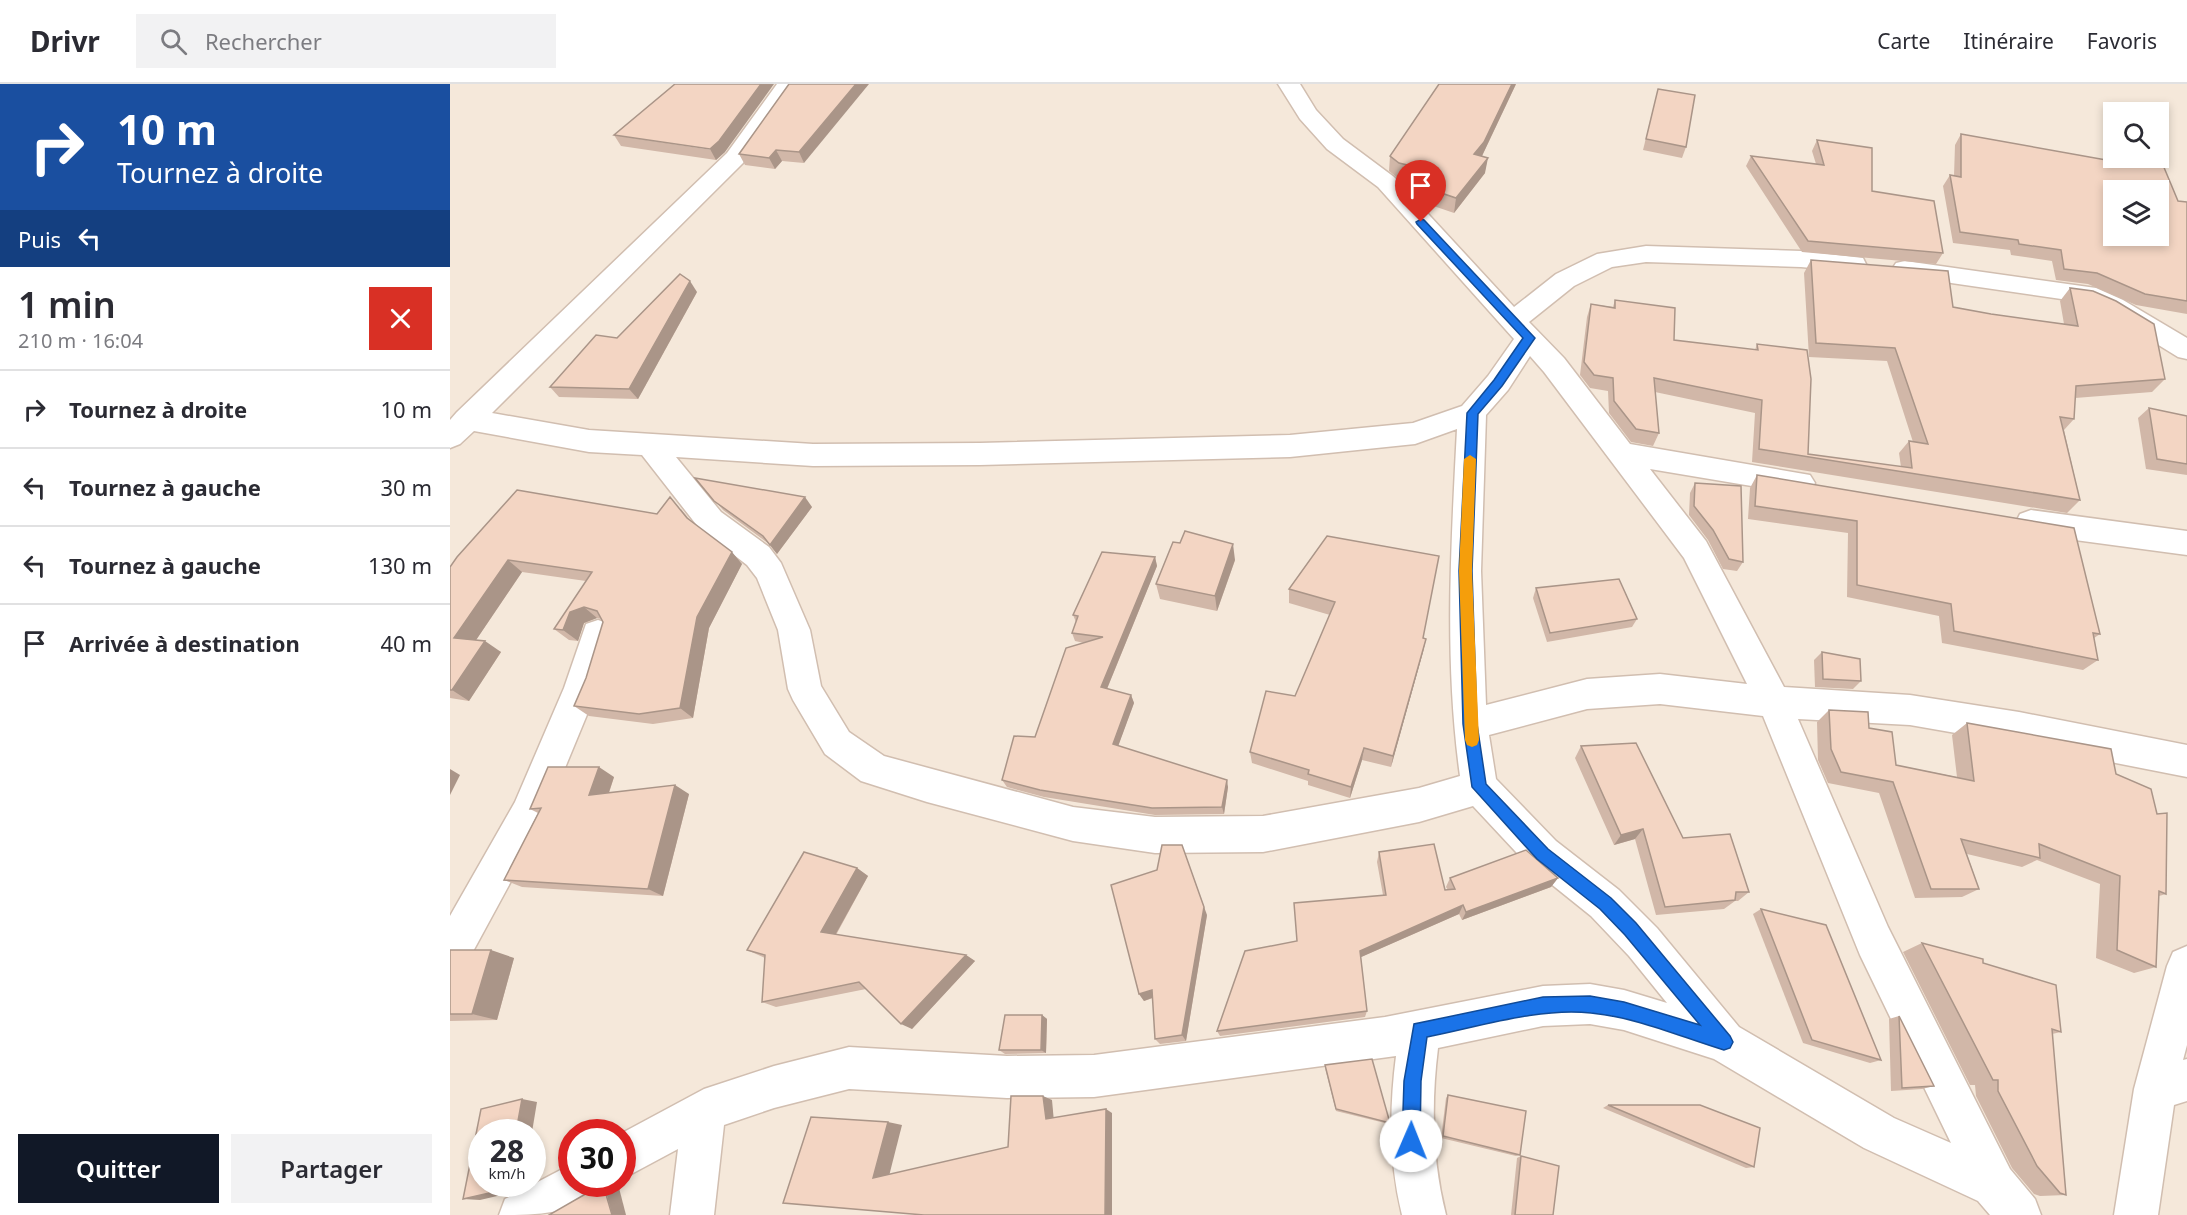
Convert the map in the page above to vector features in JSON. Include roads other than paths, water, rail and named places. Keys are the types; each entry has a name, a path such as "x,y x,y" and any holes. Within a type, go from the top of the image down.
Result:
{"street":[{"path":"458,428 735,158 788,84"},
{"path":"1289,84 1308,114 1335,144 1386,182 1452,257 1554,365 1695,550 1774,702 1874,941 2006,1200"},
{"path":"458,428 590,441 813,455 980,454 1290,446 1415,433 1472,413 1498,383 1521,329 1565,280 1606,260 1646,254 1801,259 1881,266 2086,294 2114,306 2187,350"},
{"path":"1472,413 1465,571 1470,724 1479,787 1543,854 1613,911 1642,942 1724,1042"},
{"path":"650,445 710,520 758,556 770,572 794,630 805,688 837,743 874,769 1073,824 1155,835 1263,834 1419,805 1479,787"},
{"path":"1620,453 1826,487"},
{"path":"2008,518 2187,543"},
{"path":"450,954 528,814 581,688 598,634"},
{"path":"1470,724 1587,694 1660,689 1774,702 1910,710 2019,728 2187,761"},
{"path":"2136,1215 2171,1084 2187,966"},
{"path":"636,1149 704,1110 774,1087 849,1068 1007,1077 1094,1076 1384,1038 1543,1006 1590,1004 1624,1010 1724,1042 1879,1133 2006,1200"},
{"path":"1420,1030 1413,1081 1411,1141 1424,1215"},
{"path":"692,1215 704,1110"},
{"path":"521,1215 558,1194"}]}
